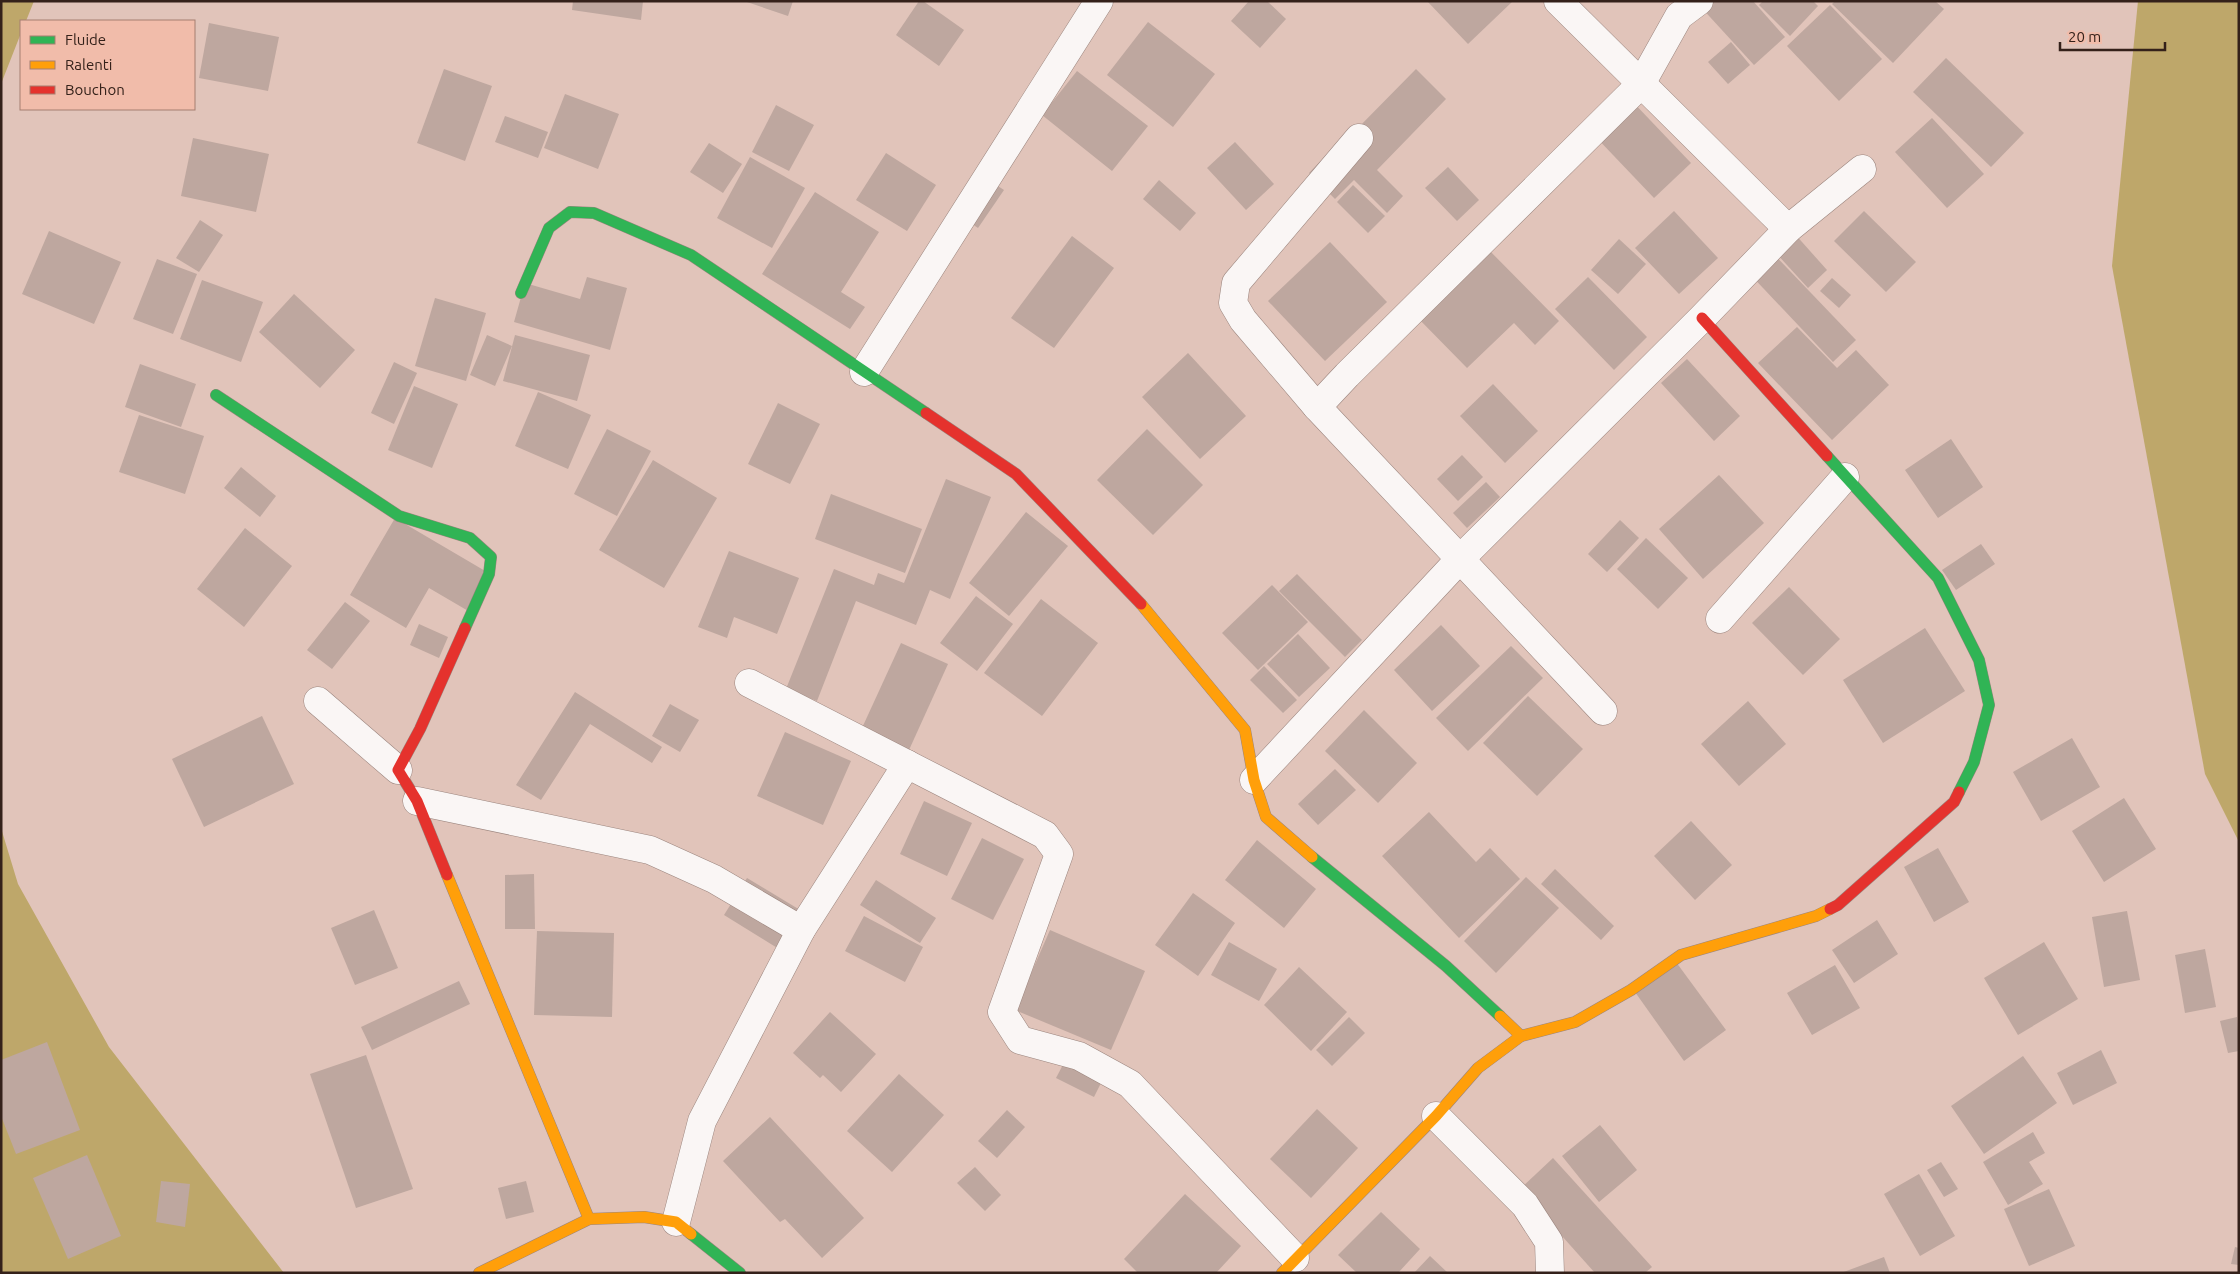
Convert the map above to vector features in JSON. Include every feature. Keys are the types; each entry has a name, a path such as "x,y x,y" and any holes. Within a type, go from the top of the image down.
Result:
{"street":[{"path":"864,372 1099,1"},
{"path":"1558,1 1788,228"},
{"path":"1317,407 1347,374 1641,84 1679,16 1699,1"},
{"path":"1359,138 1236,283 1233,303 1243,320 1317,407 1603,711"},
{"path":"1254,780 1460,559 1702,318 1788,228 1862,169"},
{"path":"521,293 549,228 570,212 594,213 691,255 1016,474 1152,615 1245,730 1254,780 1266,816 1335,877 1446,966 1521,1036"},
{"path":"749,683 1045,835 1059,854 1002,1012 1020,1040 1079,1056 1130,1084 1288,1265 1436,1116 1478,1068 1521,1036 1575,1022 1631,990 1681,955 1816,916 1838,905 1954,802 1974,762 1989,705 1978,660 1938,578 1702,318"},
{"path":"216,395 399,516 470,538 491,557 489,574 420,729 398,770"},
{"path":"1720,619 1845,477"},
{"path":"318,701 398,770 417,801 589,1220"},
{"path":"676,1222 702,1121 801,930 907,764"},
{"path":"417,801 650,850 714,879 801,930"},
{"path":"1436,1116 1525,1205 1549,1242 1550,1273"},
{"path":"479,1273 589,1220 644,1217 676,1222 740,1273"}],"shaded area":[{"path":"1,1 34,1 26,20 20,20 20,36 1,84"},
{"path":"2138,1 2239,1 2239,842 2205,774 2112,266"},
{"path":"1,828 18,884 109,1047 284,1273 1,1273"}],"building":[{"path":"573,1 643,1 641,20 572,10"},
{"path":"744,1 793,1 788,16"},
{"path":"919,1 923,1 964,30 939,66 896,35"},
{"path":"1249,1 1267,1 1286,19 1260,48 1231,21"},
{"path":"1427,1 1513,1 1468,44"},
{"path":"1703,1 1753,1 1785,37 1754,65 1699,5"},
{"path":"1763,1 1813,1 1818,6 1790,36 1759,5"},
{"path":"1835,1 1935,1 1944,9 1893,63 1832,4"},
{"path":"1830,5 1882,59 1839,101 1787,46"},
{"path":"1148,22 1215,74 1173,127 1107,75"},
{"path":"209,23 279,37 268,91 199,78"},
{"path":"1731,42 1750,65 1728,84 1708,62"},
{"path":"1946,58 2024,133 1991,167 1913,92"},
{"path":"444,69 492,86 465,161 417,143"},
{"path":"1416,69 1446,99 1377,170 1403,196 1387,213 1354,180 1335,199 1309,173 1350,130 1353,133"},
{"path":"1077,71 1148,126 1112,171 1042,115"},
{"path":"565,94 619,114 598,169 544,148"},
{"path":"1630,99 1691,163 1654,198 1593,134"},
{"path":"776,105 814,125 789,171 752,152"},
{"path":"505,116 548,132 538,158 495,142"},
{"path":"1932,118 1984,174 1947,208 1895,152"},
{"path":"193,138 269,154 256,212 181,196"},
{"path":"1235,142 1274,184 1246,210 1207,168"},
{"path":"709,143 742,164 723,193 690,172"},
{"path":"886,153 936,185 907,231 856,200"},
{"path":"750,157 805,188 772,248 717,218"},
{"path":"1448,167 1479,200 1457,221 1425,188"},
{"path":"987,179 1004,190 978,228 962,217"},
{"path":"1159,180 1196,213 1180,231 1143,199"},
{"path":"1353,185 1385,216 1368,233 1337,202"},
{"path":"815,192 879,232 841,292 865,307 850,329 762,274"},
{"path":"1674,211 1718,258 1679,294 1635,248"},
{"path":"1864,211 1916,262 1886,292 1834,241"},
{"path":"200,220 223,235 199,272 176,258"},
{"path":"49,231 121,262 94,324 22,294"},
{"path":"1794,233 1827,270 1808,288 1774,251"},
{"path":"1072,236 1114,268 1054,348 1011,318"},
{"path":"1619,239 1646,264 1618,294 1591,270"},
{"path":"1330,242 1387,302 1325,361 1268,301"},
{"path":"1485,246 1559,321 1535,345 1514,323 1467,368 1414,314"},
{"path":"1769,249 1856,340 1833,362 1747,271"},
{"path":"157,259 197,274 173,334 133,319"},
{"path":"587,277 627,288 610,350 514,322 525,283 580,299"},
{"path":"1588,277 1647,337 1614,370 1555,309"},
{"path":"1832,278 1851,295 1839,308 1820,291"},
{"path":"202,280 263,302 241,362 180,339"},
{"path":"294,294 355,350 320,388 259,332"},
{"path":"435,298 486,313 466,381 415,366"},
{"path":"1797,327 1837,368 1856,350 1889,385 1832,440 1758,363"},
{"path":"487,335 512,346 495,386 470,375"},
{"path":"515,335 590,355 577,401 503,381"},
{"path":"1188,353 1246,416 1200,459 1142,397"},
{"path":"1687,359 1740,416 1714,441 1661,383"},
{"path":"394,362 417,373 394,424 371,413"},
{"path":"140,364 196,384 181,427 125,407"},
{"path":"1493,384 1538,431 1505,463 1460,416"},
{"path":"414,386 458,404 432,468 388,450"},
{"path":"538,392 591,415 568,469 515,446"},
{"path":"778,403 820,424 790,484 748,464"},
{"path":"139,415 204,436 185,494 119,472"},
{"path":"607,429 651,451 617,516 574,494"},
{"path":"1147,429 1203,485 1153,535 1097,480"},
{"path":"1951,439 1983,487 1938,518 1905,470"},
{"path":"1462,455 1483,477 1458,501 1437,479"},
{"path":"653,460 717,498 664,588 599,550"},
{"path":"241,467 276,496 260,517 224,488"},
{"path":"1719,475 1764,523 1703,579 1659,529"},
{"path":"946,479 991,497 950,599 930,590 916,625 856,601 817,701 786,689 834,569 874,585 878,573 904,583"},
{"path":"1486,482 1500,497 1467,528 1453,513"},
{"path":"831,494 922,529 905,573 815,539"},
{"path":"1026,512 1068,546 1009,616 969,583"},
{"path":"395,518 492,575 470,612 429,588 406,628 350,595"},
{"path":"1620,520 1639,538 1607,572 1588,554"},
{"path":"245,528 292,566 244,627 197,589"},
{"path":"1646,538 1688,578 1658,609 1617,569"},
{"path":"1981,544 1995,564 1956,590 1942,570"},
{"path":"729,551 799,578 777,634 734,617 727,638 698,627"},
{"path":"1297,574 1362,640 1345,657 1279,591"},
{"path":"1272,585 1308,622 1258,670 1222,633"},
{"path":"1789,587 1840,639 1803,675 1752,623"},
{"path":"976,596 1013,624 977,671 940,643"},
{"path":"1041,599 1098,643 1042,716 984,673"},
{"path":"345,602 370,621 332,669 307,650"},
{"path":"419,624 448,637 439,658 410,645"},
{"path":"1441,625 1480,666 1432,711 1394,670"},
{"path":"1925,628 1965,691 1883,743 1843,680"},
{"path":"1298,634 1330,668 1299,697 1267,664"},
{"path":"901,643 948,664 909,750 862,728"},
{"path":"1511,646 1543,678 1468,751 1436,718"},
{"path":"1264,666 1297,700 1283,713 1250,680"},
{"path":"575,692 662,747 652,763 590,724 541,800 516,785"},
{"path":"1528,696 1583,749 1537,796 1483,743"},
{"path":"1748,701 1786,744 1739,786 1701,744"},
{"path":"670,704 699,720 680,752 652,736"},
{"path":"1364,710 1417,763 1378,803 1325,751"},
{"path":"262,716 294,784 204,827 172,759"},
{"path":"785,732 851,761 823,825 757,796"},
{"path":"2072,738 2100,787 2041,821 2013,772"},
{"path":"1335,769 1356,790 1318,825 1298,804"},
{"path":"2124,798 2156,849 2104,882 2072,831"},
{"path":"924,801 972,823 947,876 900,854"},
{"path":"1429,812 1476,862 1490,848 1520,879 1459,938 1382,856"},
{"path":"1691,821 1732,865 1695,900 1654,856"},
{"path":"982,838 1024,859 993,920 951,899"},
{"path":"1257,840 1316,889 1284,928 1225,880"},
{"path":"1938,848 1969,902 1934,922 1904,867"},
{"path":"1555,869 1614,926 1601,940 1541,884"},
{"path":"534,874 535,929 505,929 505,875"},
{"path":"1526,877 1559,908 1496,973 1464,941"},
{"path":"747,878 810,916 787,954 724,915"},
{"path":"876,880 936,918 920,943 860,905"},
{"path":"1193,893 1235,923 1198,976 1155,945"},
{"path":"374,910 398,968 355,985 331,928"},
{"path":"2127,911 2140,980 2104,987 2092,917"},
{"path":"864,916 923,947 905,982 845,951"},
{"path":"1877,920 1898,954 1854,983 1832,950"},
{"path":"1050,930 1145,971 1111,1050 1015,1010"},
{"path":"537,931 614,933 612,1017 534,1015"},
{"path":"1229,942 1277,969 1259,1001 1211,975"},
{"path":"2044,942 2078,999 2018,1035 1984,978"},
{"path":"2205,949 2216,1007 2185,1013 2175,955"},
{"path":"1676,962 1726,1030 1684,1061 1635,992"},
{"path":"1835,965 1860,1008 1812,1035 1787,993"},
{"path":"1299,967 1347,1012 1311,1051 1264,1005"},
{"path":"459,981 470,1004 372,1050 361,1027"},
{"path":"830,1012 876,1054 841,1092 823,1075 820,1078 793,1053"},
{"path":"1349,1017 1365,1033 1332,1066 1316,1050"},
{"path":"2237,1017 2239,1051 2228,1053 2220,1021"},
{"path":"47,1042 80,1130 16,1154 1,1116 1,1060"},
{"path":"2101,1050 2117,1083 2073,1105 2057,1073"},
{"path":"366,1055 413,1189 356,1208 310,1074"},
{"path":"2023,1056 2057,1103 1984,1154 1951,1106"},
{"path":"1066,1059 1103,1079 1094,1097 1056,1078"},
{"path":"899,1074 944,1115 892,1172 847,1131"},
{"path":"1317,1109 1358,1148 1311,1198 1270,1159"},
{"path":"1007,1110 1025,1127 997,1158 978,1141"},
{"path":"770,1117 864,1218 822,1258 785,1219 780,1222 723,1161"},
{"path":"1600,1125 1637,1170 1599,1202 1562,1156"},
{"path":"2033,1132 2045,1153 2029,1162 2043,1184 2008,1205 1983,1162"},
{"path":"87,1155 121,1236 68,1259 33,1178"},
{"path":"1553,1158 1652,1267 1645,1273 1595,1273 1520,1189"},
{"path":"1941,1162 1958,1189 1944,1197 1927,1170"},
{"path":"975,1167 1001,1195 985,1211 957,1183"},
{"path":"1919,1174 1955,1236 1920,1256 1884,1194"},
{"path":"161,1181 190,1184 185,1227 156,1222"},
{"path":"526,1181 534,1212 506,1219 498,1188"},
{"path":"2049,1189 2075,1246 2029,1266 2004,1209"},
{"path":"1185,1194 1241,1246 1216,1273 1138,1273 1124,1259"},
{"path":"1381,1212 1420,1249 1398,1273 1357,1273 1338,1255"},
{"path":"2235,1247 2239,1248 2239,1265 2231,1264"},
{"path":"1430,1256 1448,1273 1414,1273"},
{"path":"1884,1257 1890,1273 1841,1273"}],"traffic: fast":[{"path":"521,293 549,228 570,212 594,213 691,255 926,413"},
{"path":"216,395 399,516 470,538 491,557 489,574 465,628"},
{"path":"1827,456 1938,578 1979,660 1989,705 1974,762 1959,792"},
{"path":"1312,857 1446,966 1500,1016"},
{"path":"691,1234 740,1273"}],"traffic: slow":[{"path":"1141,604 1245,730 1254,780 1266,817 1312,857"},
{"path":"447,875 589,1219"},
{"path":"1521,1036 1575,1022 1631,990 1681,955 1816,916 1830,909"},
{"path":"1282,1273 1436,1116 1478,1068 1521,1036 1500,1016"},
{"path":"479,1273 589,1219 644,1217 676,1222 691,1234"}],"traffic: jam":[{"path":"1702,318 1827,456"},
{"path":"926,413 1016,474 1141,604"},
{"path":"447,875 417,801 398,770 420,729 465,628"},
{"path":"1830,909 1838,905 1954,802 1959,792"}]}
